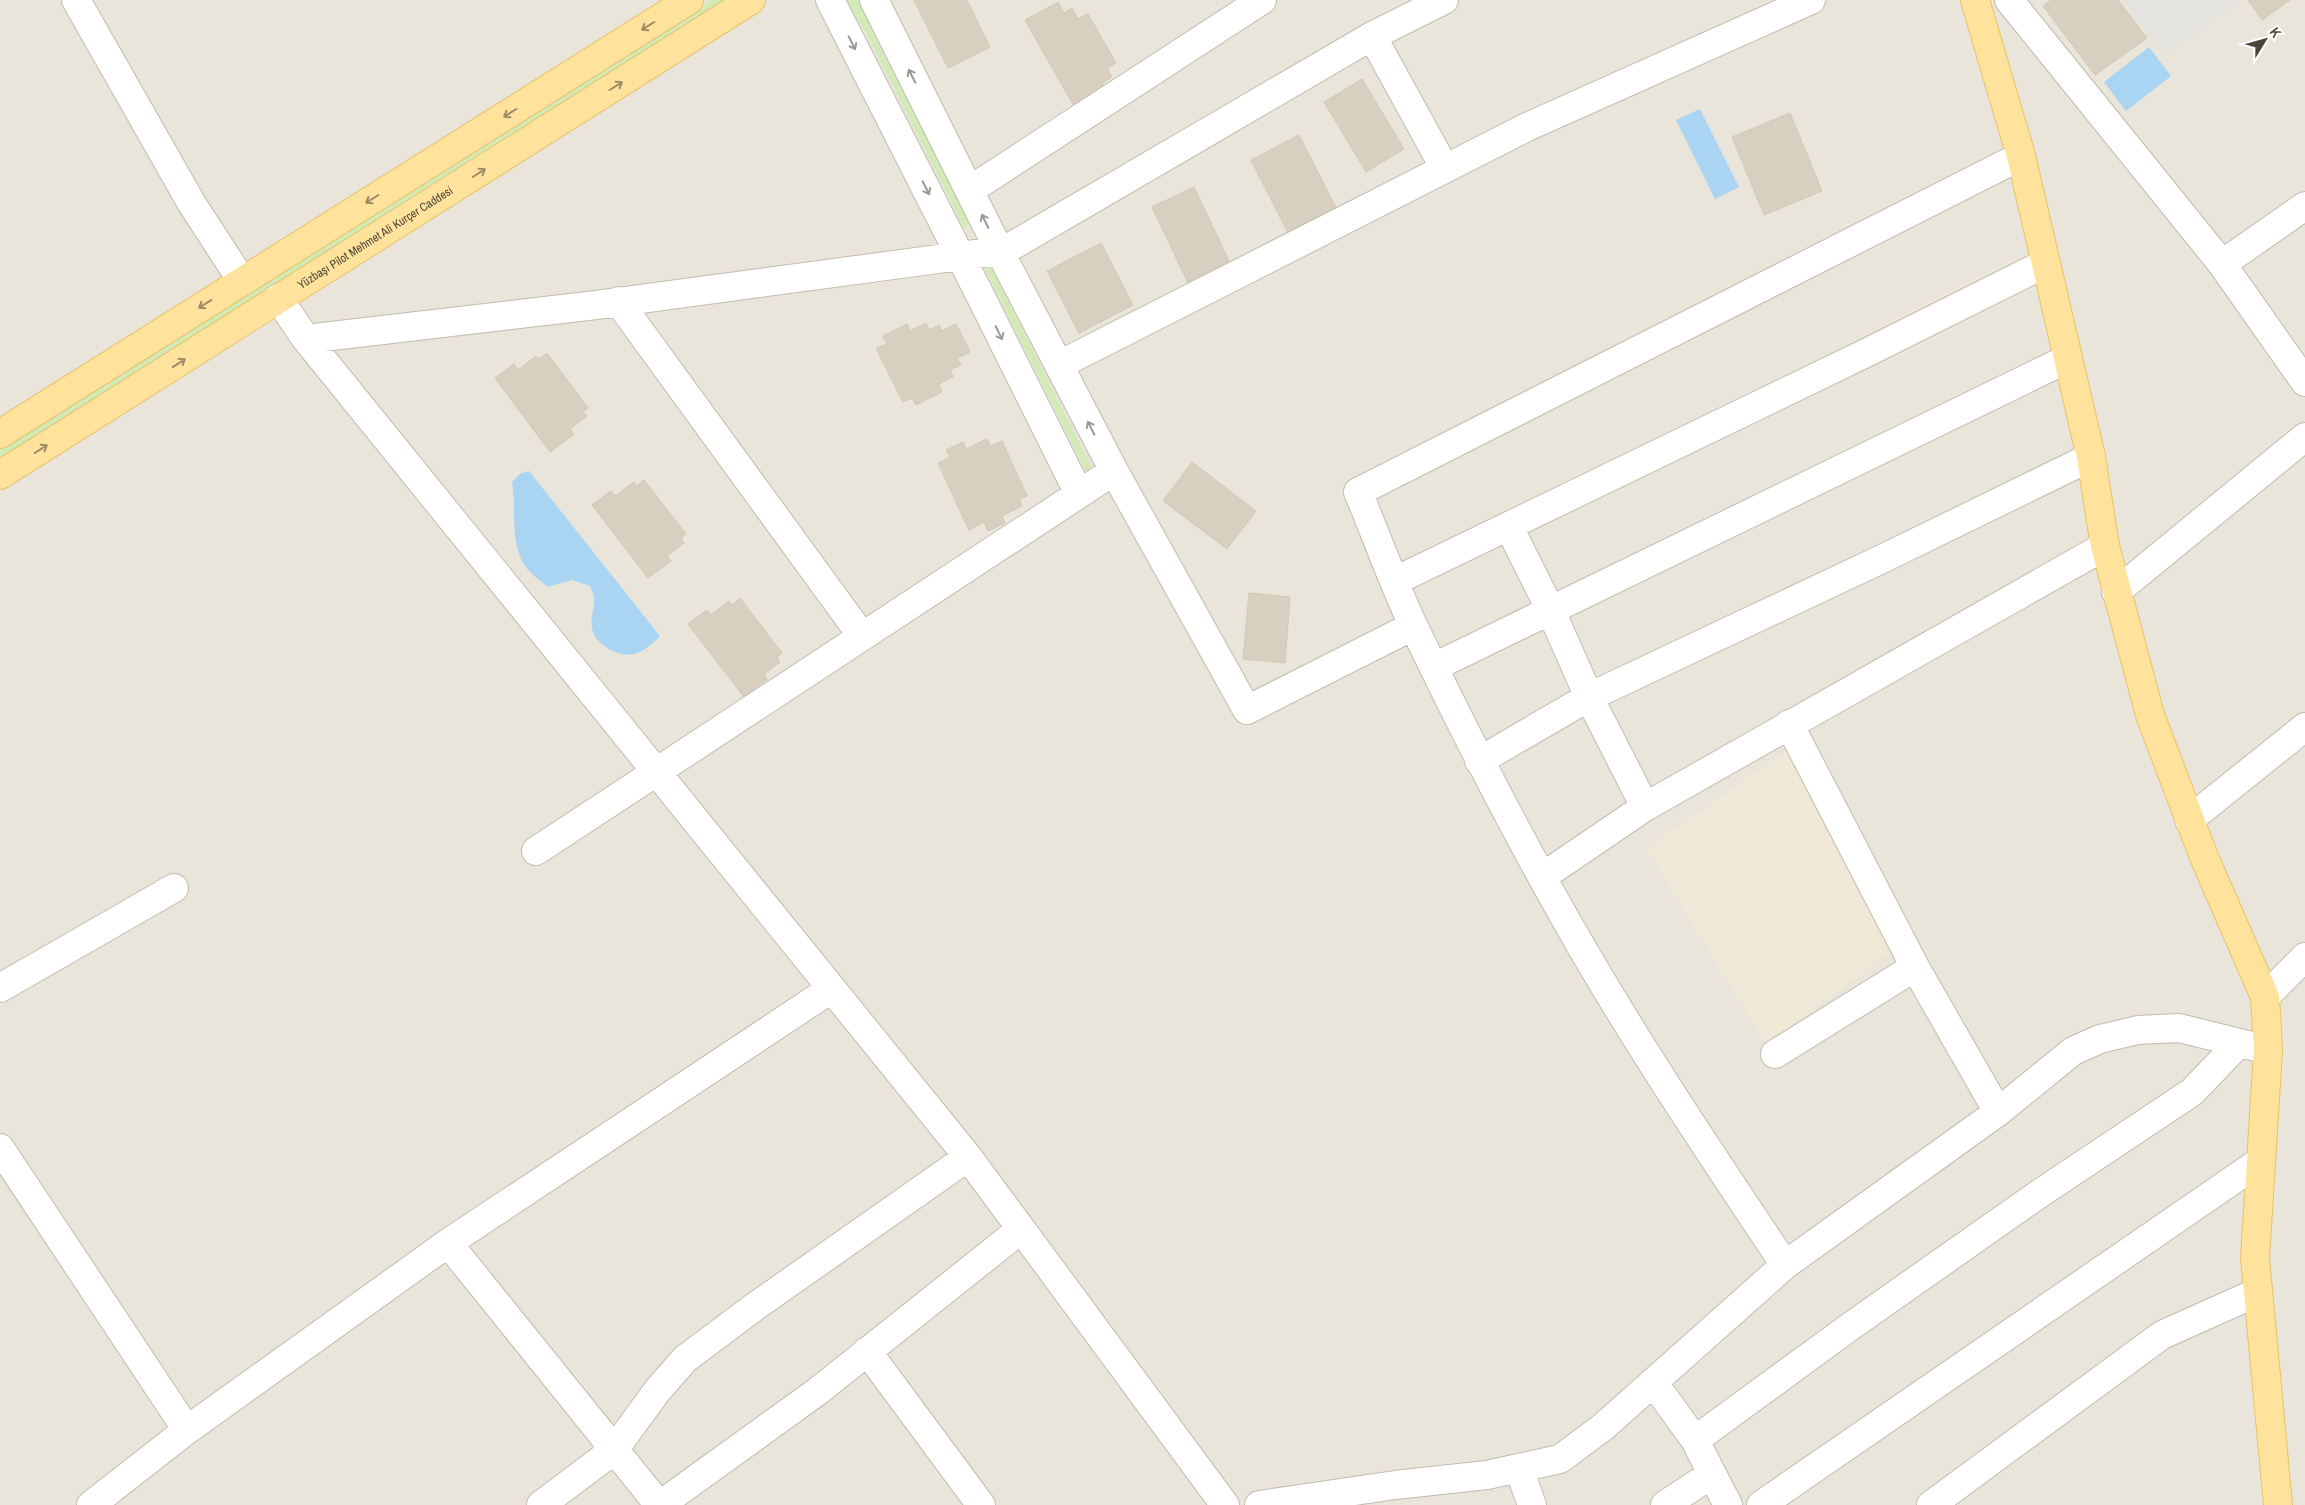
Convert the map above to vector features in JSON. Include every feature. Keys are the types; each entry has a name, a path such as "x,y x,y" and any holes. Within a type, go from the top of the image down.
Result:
{"main road":[{"path":"0,434 689,0"},
{"name":"Yüzbaşı Pilot Mehmet Ali Kurçer Caddesi","path":"0,475 751,0"},
{"path":"1975,0 2021,156 2091,457 2105,546 2150,715 2204,857 2265,997 2268,1050 2259,1162 2255,1258 2278,1505"}],"street":[{"path":"76,0 192,204 242,280"},
{"path":"830,0 1079,494"},
{"path":"874,0 999,250 1114,472 1247,710 1414,626"},
{"path":"970,190 1262,0"},
{"path":"306,339 618,301 1005,250 1372,36 1444,0"},
{"path":"1059,365 1444,167 1527,127 1811,0"},
{"path":"2009,0 2222,264 2305,382"},
{"path":"1372,36 1444,167"},
{"path":"1785,1265 1699,1136 1571,929 1542,877 1479,761 1414,626 1358,492 2021,156"},
{"path":"2222,264 2305,206"},
{"path":"1394,581 1509,527 2046,263"},
{"path":"278,298 306,339 968,1157 1020,1230 1225,1505"},
{"path":"618,301 862,636"},
{"path":"1434,667 2067,359"},
{"path":"2116,592 2305,437"},
{"path":"1479,761 1589,697 1884,558 2091,457"},
{"path":"536,850 1114,472"},
{"path":"1509,527 1550,609 1589,697 1644,806"},
{"path":"1542,877 1644,806 2105,546"},
{"path":"1789,724 1915,966 1998,1112"},
{"path":"2189,820 2305,727"},
{"path":"0,988 174,888"},
{"path":"2265,997 2305,957"},
{"path":"1775,1054 1915,966"},
{"path":"91,1505 187,1430 448,1243 831,989"},
{"path":"1259,1505 1398,1495 1519,1469 1560,1458 1603,1427 1785,1265 1998,1112 2073,1051 2100,1039 2138,1030 2179,1028 2268,1050"},
{"path":"1695,1440 1851,1326 2039,1194 2192,1092 2239,1043"},
{"path":"0,1148 187,1430"},
{"path":"541,1505 614,1450 657,1391 685,1359 753,1308 968,1157"},
{"path":"1761,1505 2259,1162"},
{"path":"448,1243 660,1505 818,1390 1020,1230"},
{"path":"1931,1505 2162,1335 2258,1292"},
{"path":"867,1351 981,1505"},
{"path":"1653,1382 1695,1440 1728,1505"},
{"path":"1519,1469 1532,1505"},
{"path":"1665,1505 1712,1474"}],"shaded area":[{"path":"0,0 2305,0 2305,1505 0,1505"},
{"path":"2124,0 2241,0 2164,56"},
{"path":"1791,748 1893,950 1766,1044 1647,849"}],"green space":[{"path":"711,0 727,0 0,460 0,450"},
{"path":"845,0 862,0 872,32 971,224 964,228 867,34"},
{"path":"990,265 1092,468 1086,472 984,267"}],"water":[{"path":"2149,47 2171,76 2126,111 2104,82"},
{"path":"1700,109 1739,187 1715,199 1676,120"},
{"path":"529,471 660,636 645,649 634,654 621,654 608,648 597,639 591,622 594,599 590,586 572,580 548,587 525,566 520,556 515,536 512,482 520,474"}],"building":[{"path":"914,0 967,0 990,47 948,68"},
{"path":"2051,0 2118,0 2147,38 2095,75 2043,6"},
{"path":"2248,0 2290,0 2262,20"},
{"path":"1058,2 1064,13 1072,8 1078,19 1088,14 1116,63 1107,68 1112,77 1102,83 1110,98 1079,115 1025,20"},
{"path":"1362,79 1404,149 1366,172 1324,102"},
{"path":"1790,113 1822,191 1764,215 1732,137"},
{"path":"1299,135 1338,212 1290,237 1251,160"},
{"path":"1194,187 1230,263 1188,283 1152,207"},
{"path":"1101,243 1133,305 1079,333 1047,271"},
{"path":"926,323 929,330 939,325 942,331 956,324 970,352 957,358 961,365 950,370 953,377 939,384 942,392 916,405 912,398 903,402 876,348 887,344 883,336 907,324 910,331"},
{"path":"547,353 588,408 583,412 587,416 570,429 574,434 550,452 495,378 514,364 518,370 536,356 539,359"},
{"path":"987,439 990,446 1002,441 1027,496 1019,499 1022,506 1002,516 1005,523 988,531 984,522 969,530 938,463 950,457 946,450 963,442 966,449"},
{"path":"1192,462 1256,511 1227,549 1163,501"},
{"path":"644,480 686,534 681,538 684,543 667,556 671,561 648,578 592,505 611,491 615,496 634,482 636,486"},
{"path":"1249,593 1290,597 1285,663 1243,659"},
{"path":"740,598 782,653 777,657 780,662 764,674 767,679 744,697 688,624 707,610 711,615 729,601 732,605"}]}
